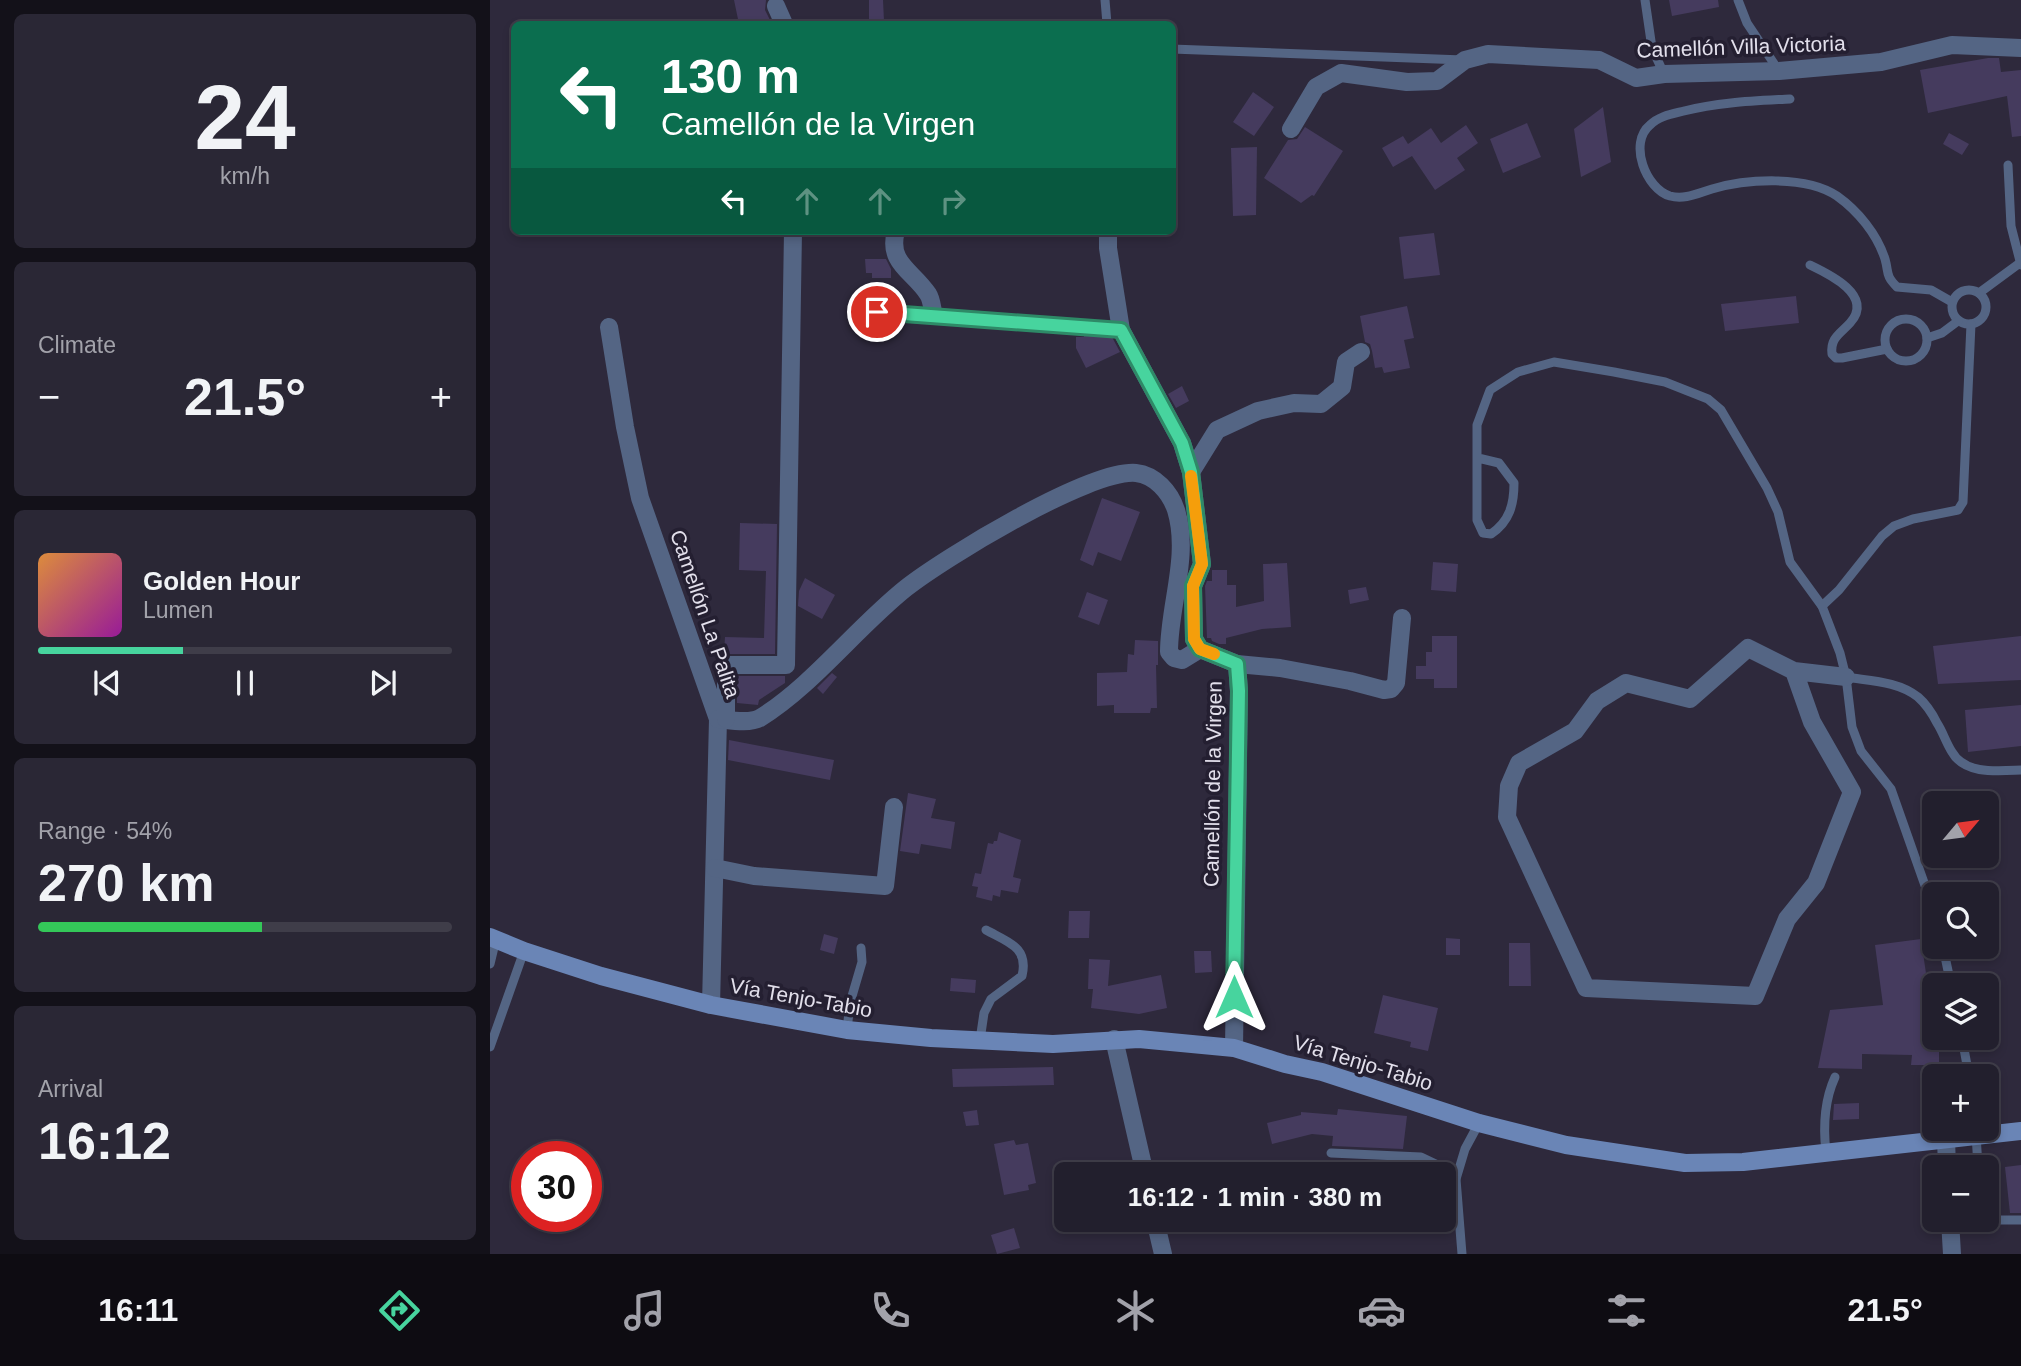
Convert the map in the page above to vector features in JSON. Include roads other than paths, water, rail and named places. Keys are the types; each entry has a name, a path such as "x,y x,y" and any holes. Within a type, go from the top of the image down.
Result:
{"main road":[{"name":"Vía Tenjo-Tabio","path":"493,938 601,976 711,1005 847,1030 1053,1044 1139,1039 1234,1048 1285,1065 1322,1072 1479,1123 1566,1145 1685,1163 1743,1161 1928,1141"},
{"name":"Vía Tenjo-Tabio","path":"1999,1131 2021,1131"}],"street":[{"path":"776,6 783,21"},
{"name":"Camellón Villa Victoria","path":"1291,129 1316,87 1341,73 1406,82 1437,81 1465,60 1488,54 1599,60 1636,78 1664,74 1779,71 1881,62 1952,45 2021,48"},
{"path":"793,235 786,665 726,664 722,719 757,720 794,692 906,588 977,541 1085,484 1109,476 1137,473 1162,484 1175,508 1181,534 1169,652 1174,658 1182,660 1200,649 1194,639 1193,586 1202,564 1191,472 1182,443 1121,330 1108,235"},
{"path":"895,235 892,245 897,259 930,296 934,316"},
{"name":"Camellón La Palita","path":"609,327 640,498 722,719 711,1005"},
{"path":"1191,472 1216,430 1258,411 1294,403 1321,404 1342,387 1346,362 1361,352"},
{"path":"1237,664 1280,668 1384,690 1391,689 1396,682 1402,618"},
{"name":"Camellón de la Virgen","path":"1200,649 1237,664 1239,691 1234,1048"},
{"path":"1794,671 1812,722 1852,792 1816,883 1787,919 1755,996 1586,988 1507,817 1509,786 1519,763 1575,731 1597,701 1626,683 1690,699 1748,649 1794,671 1846,677"},
{"path":"715,868 754,876 885,886 894,807"},
{"path":"1114,1039 1141,1162"},
{"path":"1158,1232 1163,1254"},
{"path":"1951,1232 1952,1254"}],"lane":[{"path":"1105,0 1107,21"},
{"path":"1645,0 1651,48 1664,74"},
{"path":"1738,0 1747,23 1779,71"},
{"path":"1176,49 1465,60"},
{"path":"1790,99 1717,103 1666,115 1647,126 1640,143 1641,159 1658,189 1670,196 1687,197 1713,188 1752,181 1808,183 1836,195 1859,215 1874,234 1885,260 1887,277 1897,287 1931,290 1952,302"},
{"path":"1979,293 2020,264 2011,226 2008,165"},
{"path":"1810,265 1848,287 1854,296 1856,314 1830,345 1832,354 1836,358 1842,358 1887,349"},
{"path":"1966,289 1979,293 1986,304 1986,311 1978,322 1971,324 1958,321 1953,316 1952,302 1955,296 1966,289"},
{"path":"877,312 1121,330"},
{"path":"1909,319 1921,325 1927,338 1924,352 1912,360 1897,359 1887,349 1885,342 1889,328 1901,320 1909,319"},
{"path":"1927,338 1942,333 1958,321"},
{"path":"1822,606 1839,590 1882,536 1894,526 1913,519 1958,510 1963,502 1971,324"},
{"path":"1478,458 1499,463 1514,482 1512,510 1491,534 1483,533 1478,520 1477,425 1490,390 1518,372 1555,362 1665,382 1708,400 1721,410 1753,462 1778,512 1790,562 1802,583 1822,606 1840,653 1853,727 1861,751 1891,789 1924,882"},
{"path":"1846,677 1895,684 1916,695 1928,707 1958,761 1967,766 1986,770 2021,771"},
{"path":"980,1040 984,1013 991,999 1022,976 1025,965 1023,955 1012,944 986,930"},
{"path":"490,964 493,938"},
{"path":"847,1030 850,1003 862,962 861,948"},
{"path":"490,1046 524,951"},
{"path":"1826,1152 1823,1126 1830,1088 1835,1077"},
{"path":"1462,1254 1457,1180 1465,1149 1479,1123"},
{"path":"1331,1153 1421,1157 1440,1166 1457,1180"},
{"path":"1999,1220 2021,1220"}]}
